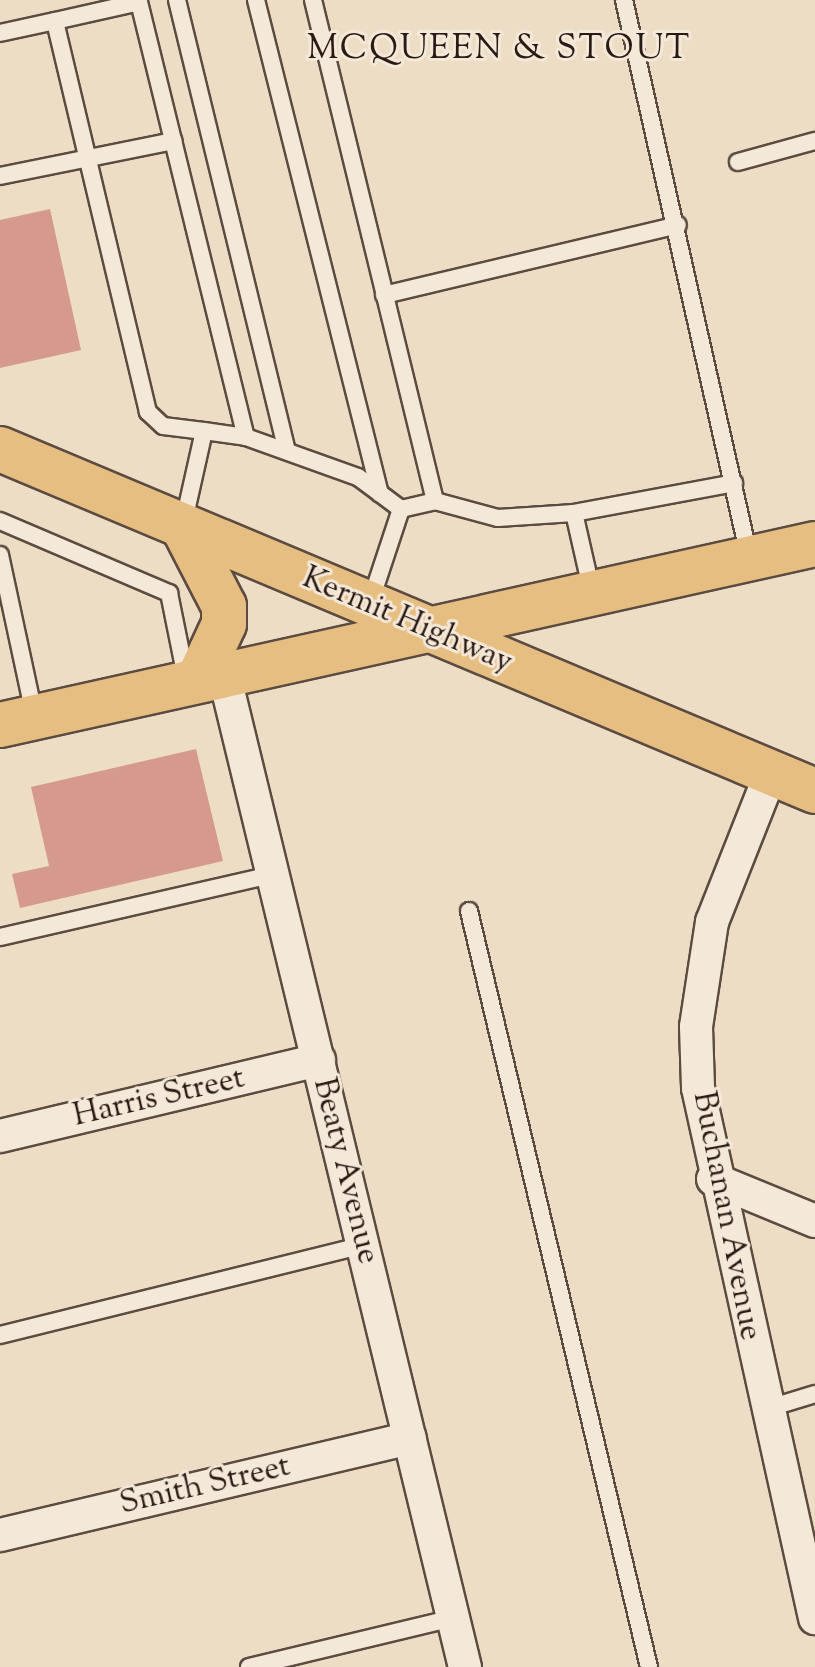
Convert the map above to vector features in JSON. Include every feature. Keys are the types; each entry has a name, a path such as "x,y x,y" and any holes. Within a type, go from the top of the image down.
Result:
{"main road":[{"name":"Kermit Highway","path":"0,449 815,791"},
{"path":"183,527 224,606 224,624 203,679"},
{"path":"17,721 815,544"}],"street":[{"name":"Beaty Avenue","path":"203,679 274,874 465,1667"},
{"name":"Buchanan Avenue","path":"771,773 728,870 702,973 698,1088 713,1179 815,1618"},
{"name":"Harris Street","path":"0,1136 319,1060"},
{"path":"713,1179 815,1221"},
{"name":"Smith Street","path":"0,1535 410,1438"}],"lane":[{"path":"177,0 287,451"},
{"path":"256,0 380,494"},
{"path":"313,0 435,501"},
{"path":"624,0 678,225 750,558"},
{"path":"0,33 139,2 246,437"},
{"path":"55,21 148,412 163,426 246,437 287,451 358,477 401,509 435,501 498,518 574,513 734,483"},
{"path":"0,176 173,141"},
{"path":"738,162 815,141"},
{"path":"384,295 678,225"},
{"path":"183,527 204,431"},
{"path":"370,606 401,509"},
{"path":"574,513 592,594"},
{"path":"0,521 169,593 203,679"},
{"path":"0,555 17,721"},
{"path":"0,937 274,874"},
{"path":"469,911 649,1667"},
{"path":"0,1335 363,1245"},
{"path":"766,1409 815,1394"},
{"path":"249,1667 453,1618"}],"building":[{"path":"50,209 81,350 0,368 0,220"},
{"path":"196,749 223,861 20,908 12,874 49,866 31,787"}],"district":[{"name":"MCQUEEN & STOUT","path":"499,50"}]}
